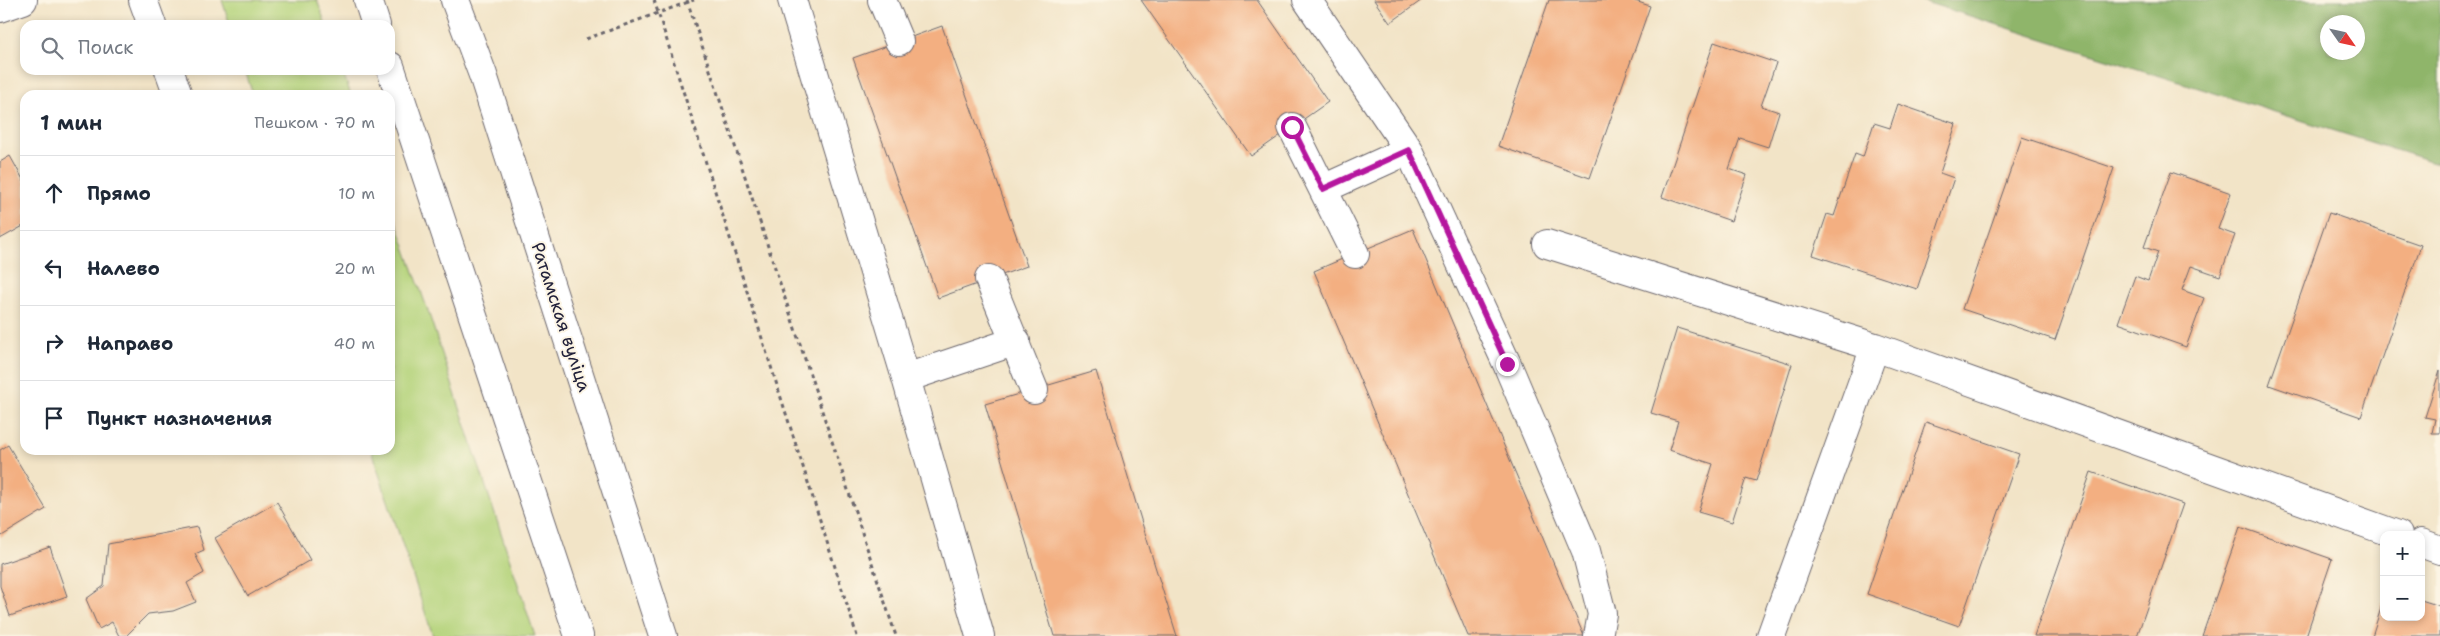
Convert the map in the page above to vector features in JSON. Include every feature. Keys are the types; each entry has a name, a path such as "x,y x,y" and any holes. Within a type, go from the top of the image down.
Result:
{"main road":[{"path":"0,8 23,0"},
{"path":"143,0 150,20"},
{"path":"368,0 374,20"},
{"name":"Ратамская вуліца","path":"455,0 483,75 663,636"},
{"path":"792,0 906,378 980,636"},
{"path":"882,0 899,41"},
{"path":"1308,0 1409,150 1507,364 1586,551 1602,614 1598,636"},
{"path":"171,75 176,90"},
{"path":"393,75 579,636"},
{"path":"1292,127 1355,254"},
{"path":"1323,189 1409,150"},
{"path":"1548,244 1875,347 2387,531"},
{"path":"989,279 1016,341 1034,390"},
{"path":"906,378 1016,341"},
{"path":"1771,636 1875,347"},
{"path":"2425,544 2440,550"}],"path":[{"path":"654,0 857,636"},
{"path":"586,39 694,0"},
{"path":"687,1 896,636"}],"green space":[{"path":"222,0 317,0 324,20 228,20"},
{"path":"1919,0 2440,0 2440,164"},
{"path":"247,75 344,75 349,90 251,90"},
{"path":"395,219 427,308 535,636 433,636 373,455 395,455"}],"building":[{"path":"1141,0 1257,0 1328,102 1251,156"},
{"path":"1374,0 1422,0 1390,23"},
{"path":"1549,0 1632,0 1650,6 1590,178 1498,146"},
{"path":"942,26 1027,266 938,298 853,58"},
{"path":"1714,42 1776,63 1761,106 1779,112 1768,147 1740,138 1729,169 1747,175 1731,221 1662,197"},
{"path":"1898,104 1956,124 1940,173 1954,178 1917,289 1813,255 1827,214 1834,216 1855,154 1863,157 1874,123 1890,128"},
{"path":"2022,137 2114,168 2055,340 1962,309"},
{"path":"10,156 20,174 20,228 0,239 0,162"},
{"path":"2171,172 2231,193 2218,229 2235,235 2220,276 2191,266 2182,290 2204,298 2186,347 2118,323 2135,276 2148,281 2158,252 2144,247"},
{"path":"2329,213 2421,245 2361,417 2269,385"},
{"path":"1413,229 1584,636 1468,636 1314,271"},
{"path":"1677,328 1792,364 1756,481 1746,478 1732,522 1698,512 1713,464 1669,450 1678,421 1651,413"},
{"path":"2440,370 2440,433 2432,433 2435,419 2425,417"},
{"path":"1096,371 1177,636 1054,636 985,404"},
{"path":"1926,422 2019,454 1959,626 1867,594"},
{"path":"8,445 46,509 0,537 0,450"},
{"path":"2091,472 2183,504 2137,636 2034,636"},
{"path":"277,502 310,560 248,596 215,538"},
{"path":"197,527 204,550 195,554 204,573 187,583 196,602 173,611 148,614 126,636 119,636 112,622 99,629 86,599 104,586 108,544"},
{"path":"2240,527 2332,559 2306,636 2202,636"},
{"path":"50,547 67,596 10,616 0,586 0,564"},
{"path":"2425,601 2440,606 2440,636 2372,636 2380,611 2380,621 2425,621"}],"route":[{"path":"1292,127 1323,189 1409,150 1507,364"}]}
